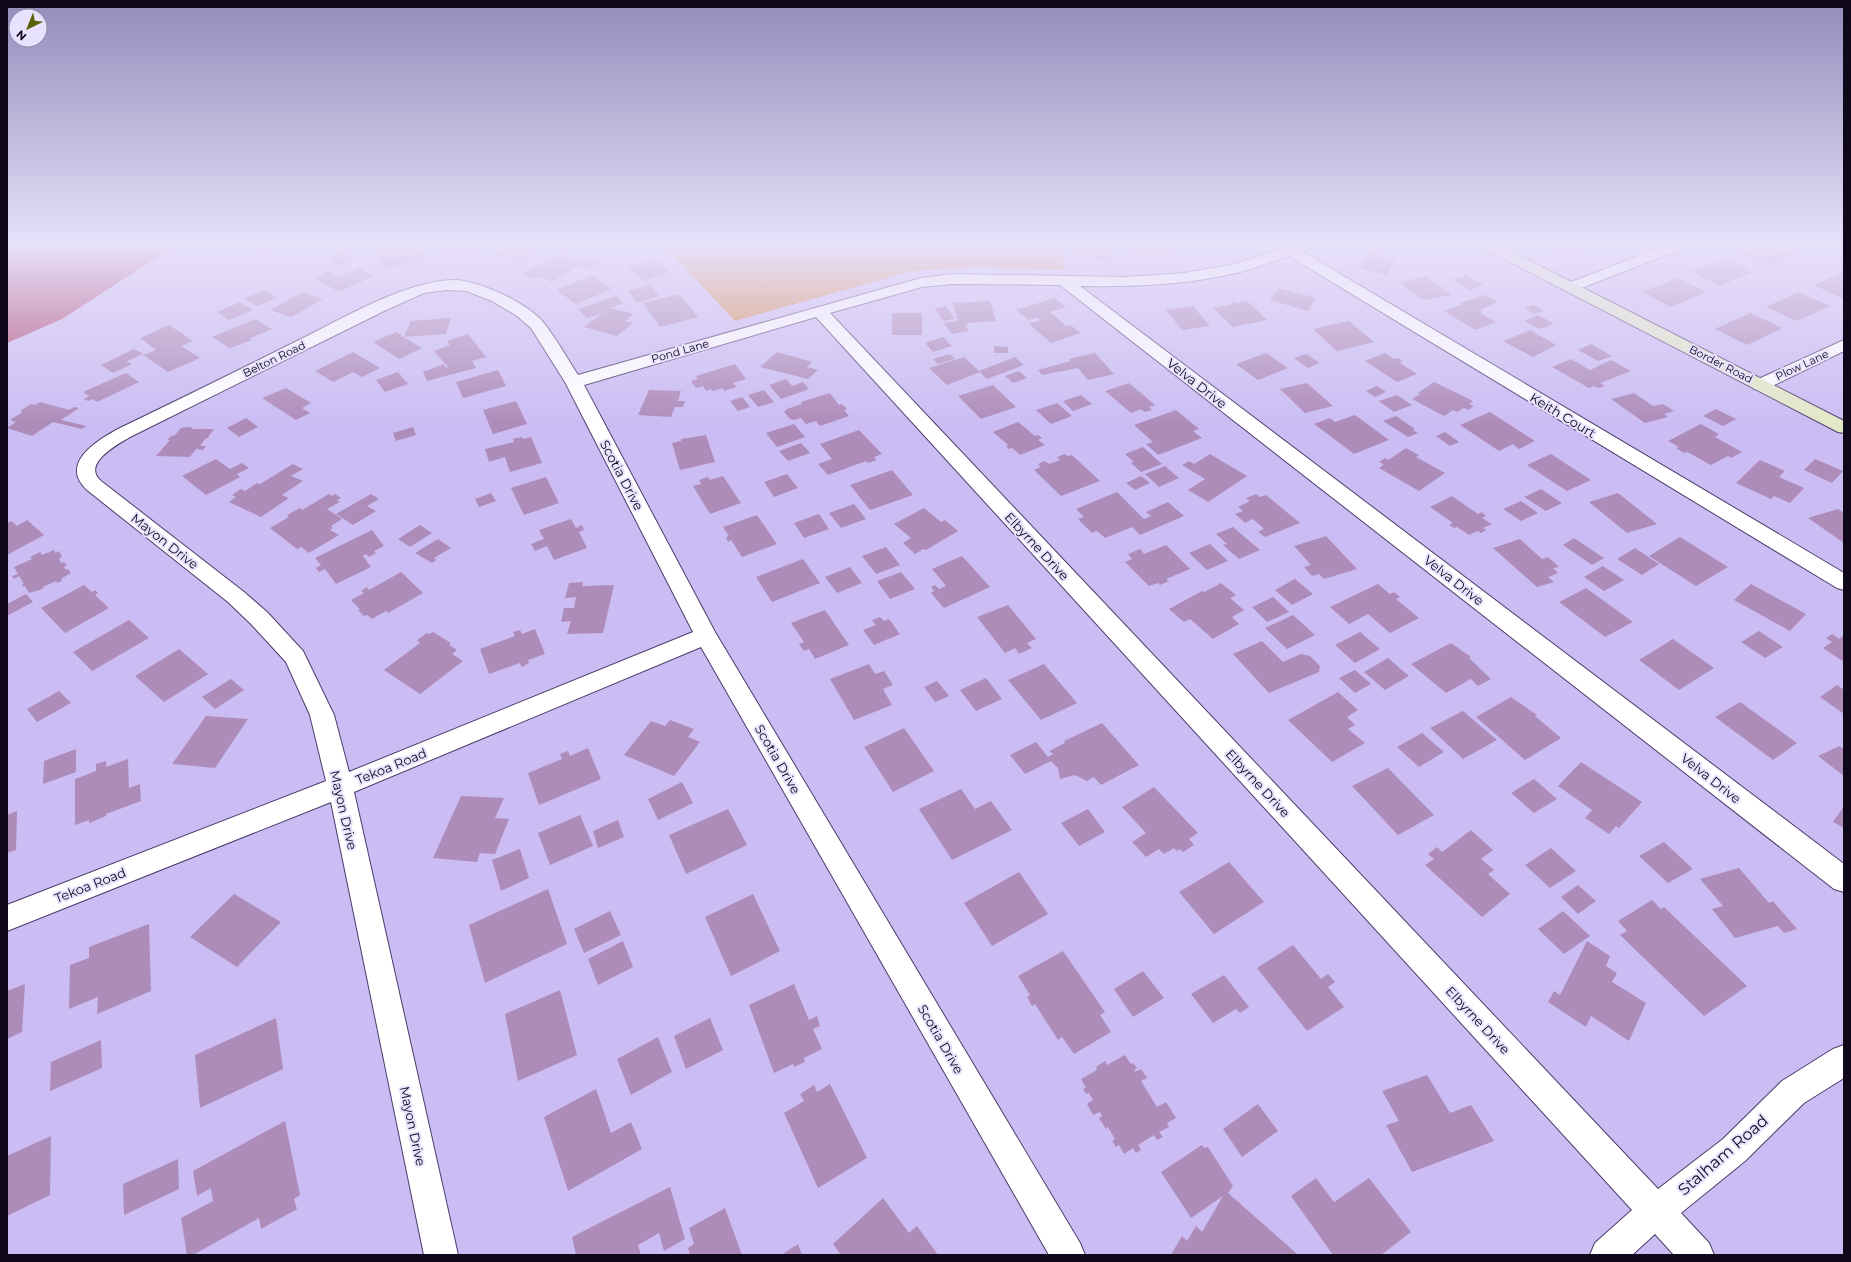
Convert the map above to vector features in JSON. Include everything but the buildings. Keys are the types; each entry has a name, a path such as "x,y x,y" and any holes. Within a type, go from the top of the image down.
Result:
{"street":[{"name":"Belton Road","path":"90,460 101,446 124,432 385,305"},
{"name":"Scotia Drive","path":"509,305 523,313 537,325 574,382 706,636 1068,1255"},
{"name":"Pond Lane","path":"574,382 840,305"},
{"name":"Velva Drive","path":"1095,305 1844,880"},
{"name":"Keith Court","path":"1387,305 1844,583"},
{"name":"Border Road","path":"1606,305 1844,428"},
{"name":"Elbyrne Drive","path":"819,311 1697,1255"},
{"name":"Plow Lane","path":"1760,385 1844,345"},
{"name":"Mayon Drive","path":"90,460 86,469 88,478 103,492 236,597 260,618 296,657 322,715 340,787 440,1255"},
{"name":"Tekoa Road","path":"7,918 340,787 706,636"},
{"name":"Stalham Road","path":"1606,1255 1656,1211 1734,1150 1793,1092 1844,1060"}],"shaded area":[{"path":"7,305 84,305 62,319 7,343"},
{"path":"720,305 792,305 735,321"}]}
